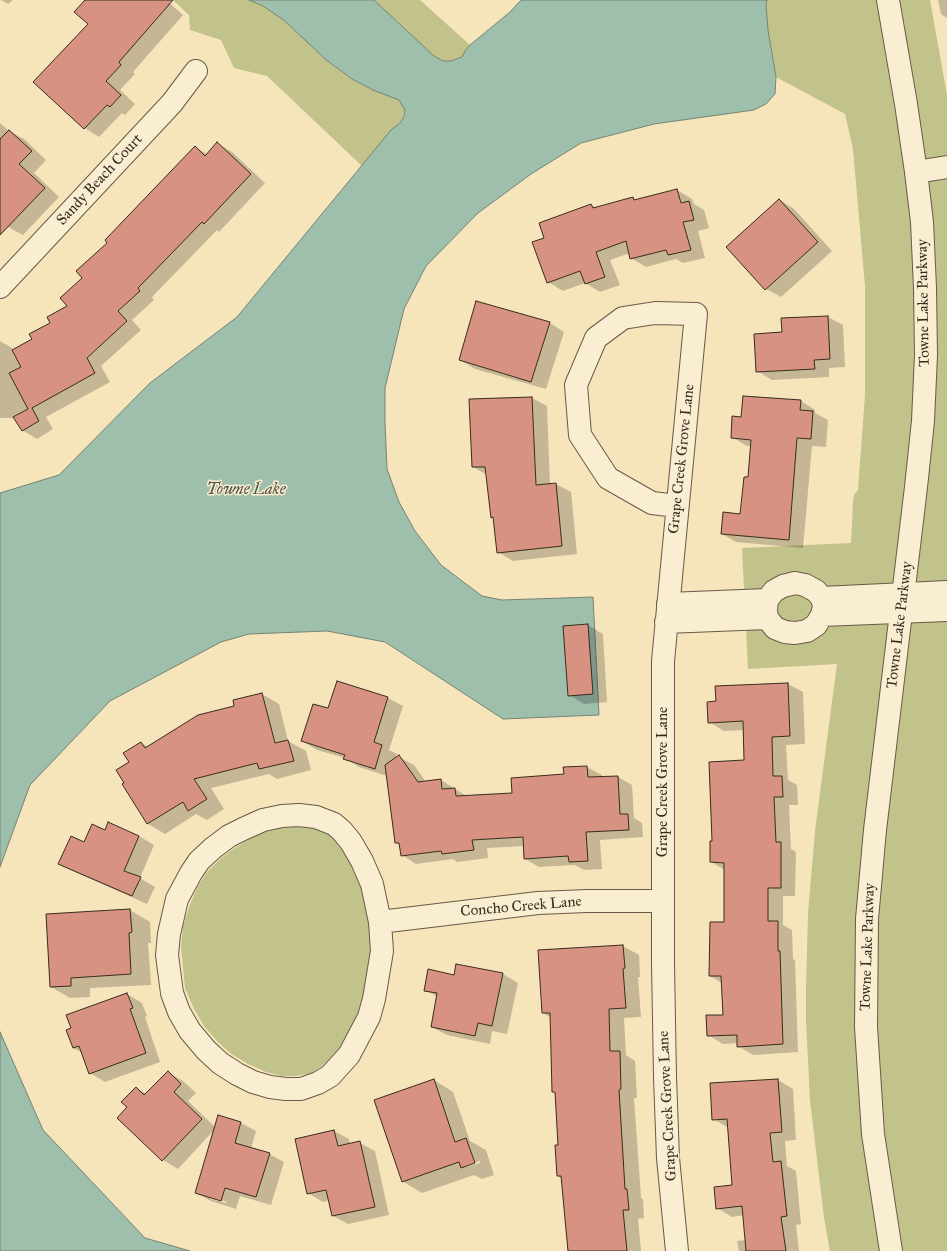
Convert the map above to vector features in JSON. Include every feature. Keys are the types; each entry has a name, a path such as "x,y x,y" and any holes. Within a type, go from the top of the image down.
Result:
{"street":[{"name":"Towne Lake Parkway","path":"888,0 906,104 922,222 925,281 926,355 923,421 903,603 875,830 867,919 866,1027 873,1134 890,1251"},
{"name":"Sandy Beach Court","path":"0,287 172,102 196,71"},
{"path":"916,172 947,167"},
{"name":"Grape Creek Grove Lane","path":"677,506 652,503 608,478 580,435 576,385 596,338 623,318 654,313 696,314 663,661 663,963 665,1077 668,1158 677,1251"},
{"path":"795,583 816,591 822,606 816,625 807,631 795,632 785,632 775,628 767,609 774,591 782,586 795,583"},
{"path":"903,603 947,592"},
{"path":"822,606 903,603 947,610"},
{"path":"667,613 767,609"},
{"path":"299,815 316,817 334,824 351,842 362,861 372,884 380,922 382,951 374,999 369,1017 349,1055 330,1076 318,1083 301,1089 286,1089 270,1087 253,1082 220,1063 206,1050 190,1031 179,1012 172,993 167,955 169,934 177,899 199,861 229,836 243,828 263,820 282,816 299,815"},
{"name":"Concho Creek Lane","path":"380,922 538,903 663,900"}],"green space":[{"path":"173,0 249,0 263,6 285,21 339,70 352,79 373,90 399,100 405,110 401,122 391,130 362,166 267,76 234,68 221,40 190,30 189,15"},
{"path":"374,0 420,0 470,45 462,57 451,61 443,61 434,56"},
{"path":"767,0 930,0 947,95 947,1251 830,1251 824,1218 810,1100 806,988 808,913 815,831 837,664 748,669 742,548 851,543 853,502 854,495 858,490 865,395 865,286 853,149 845,114 776,77 768,30"},
{"path":"292,825 307,825 322,829 342,845 350,859 362,887 370,915 372,952 366,989 357,1016 344,1042 334,1055 312,1073 296,1076 281,1076 266,1072 248,1064 230,1053 204,1026 194,1009 185,988 181,946 183,926 189,907 197,888 207,872 221,858 255,836 276,828"}],"water":[{"name":"Towne Lake","path":"249,0 374,0 434,56 443,61 451,61 462,57 470,45 510,12 521,0 767,0 768,30 776,77 775,94 766,104 754,110 654,124 581,143 531,174 478,213 426,266 404,309 385,388 387,469 399,502 415,531 441,565 482,596 502,600 593,597 599,715 503,719 385,642 327,631 249,634 221,642 110,701 30,785 0,867 0,493 59,475 150,383 237,317 391,130 401,122 404,116 405,110 399,100 373,90 352,79 325,59 285,21 263,6"},
{"path":"0,1032 43,1130 145,1238 190,1251 0,1251"}],"building":[{"path":"85,0 173,0 119,62 121,65 106,81 121,95 110,107 107,105 84,129 33,82 88,24 74,12"},
{"path":"9,130 32,151 19,164 45,188 0,235 0,139"},
{"path":"217,142 251,174 204,224 202,222 138,288 140,291 118,311 127,321 87,358 95,373 32,408 39,421 22,431 13,417 28,409 9,373 21,367 12,350 32,339 29,334 50,323 47,317 67,306 60,298 82,278 76,271 107,243 105,240 195,146 205,156"},
{"path":"677,189 681,203 689,201 694,220 683,222 691,250 668,255 666,250 630,259 626,241 596,252 605,277 585,284 580,271 547,283 532,242 544,238 539,223 591,204 593,208 633,197 634,200"},
{"path":"779,199 818,242 765,290 726,247"},
{"path":"476,301 550,322 531,382 459,360"},
{"path":"828,316 830,359 814,360 815,369 756,372 754,334 782,332 781,318"},
{"path":"743,396 801,400 800,410 813,411 811,439 797,438 789,540 721,534 723,512 740,514 744,477 748,477 751,440 731,438 732,416 741,417"},
{"path":"532,397 536,485 556,483 562,546 497,553 485,467 472,467 469,399"},
{"path":"588,624 593,694 568,696 563,626"},
{"path":"337,681 388,697 374,742 382,745 375,769 343,759 345,755 301,741 313,704 328,708"},
{"path":"788,683 790,736 772,737 773,776 782,776 783,797 774,797 776,842 781,842 781,888 768,888 768,921 778,921 778,951 780,951 783,1044 737,1047 737,1035 707,1036 706,1015 723,1015 721,976 709,976 710,922 724,922 724,863 710,862 710,841 712,841 709,762 744,760 743,721 708,723 707,702 716,701 715,686"},
{"path":"262,693 275,743 288,740 294,761 259,769 257,763 194,779 207,799 188,811 183,802 147,824 122,784 124,783 116,770 129,762 123,753 141,742 145,748 198,715 234,706 233,700"},
{"path":"399,755 418,782 441,779 442,789 455,788 456,796 512,793 511,778 564,774 563,767 587,766 588,777 618,776 620,814 628,814 629,830 586,832 588,861 569,862 568,856 524,859 523,837 472,840 474,850 442,854 441,851 401,856 399,843 395,843 385,765"},
{"path":"108,822 139,836 124,871 141,877 132,896 58,864 71,836 84,842 92,824 105,830"},
{"path":"130,909 132,932 129,933 131,974 71,978 71,986 50,987 46,914"},
{"path":"623,945 626,1008 609,1009 610,1051 620,1051 621,1089 619,1090 625,1189 627,1189 629,1210 623,1210 627,1251 568,1251 561,1176 557,1176 555,1145 558,1145 555,1092 552,1092 550,1013 542,1013 538,950"},
{"path":"456,964 503,973 492,1026 478,1023 475,1036 431,1027 437,993 424,991 428,969 454,975"},
{"path":"127,993 133,1008 130,1009 146,1053 89,1074 79,1046 73,1048 66,1030 71,1028 66,1015"},
{"path":"168,1071 181,1084 174,1092 202,1119 162,1161 117,1118 127,1107 121,1102 136,1087 144,1095"},
{"path":"434,1079 455,1142 466,1138 475,1163 461,1168 459,1162 402,1182 374,1100"},
{"path":"778,1079 782,1132 770,1133 773,1162 781,1161 787,1216 781,1217 786,1251 746,1251 742,1206 716,1209 714,1187 732,1185 727,1119 712,1120 710,1083"},
{"path":"218,1115 241,1122 235,1143 270,1153 256,1197 225,1188 221,1201 195,1193"},
{"path":"334,1130 338,1146 360,1141 375,1207 332,1216 326,1190 307,1194 295,1139"}]}
